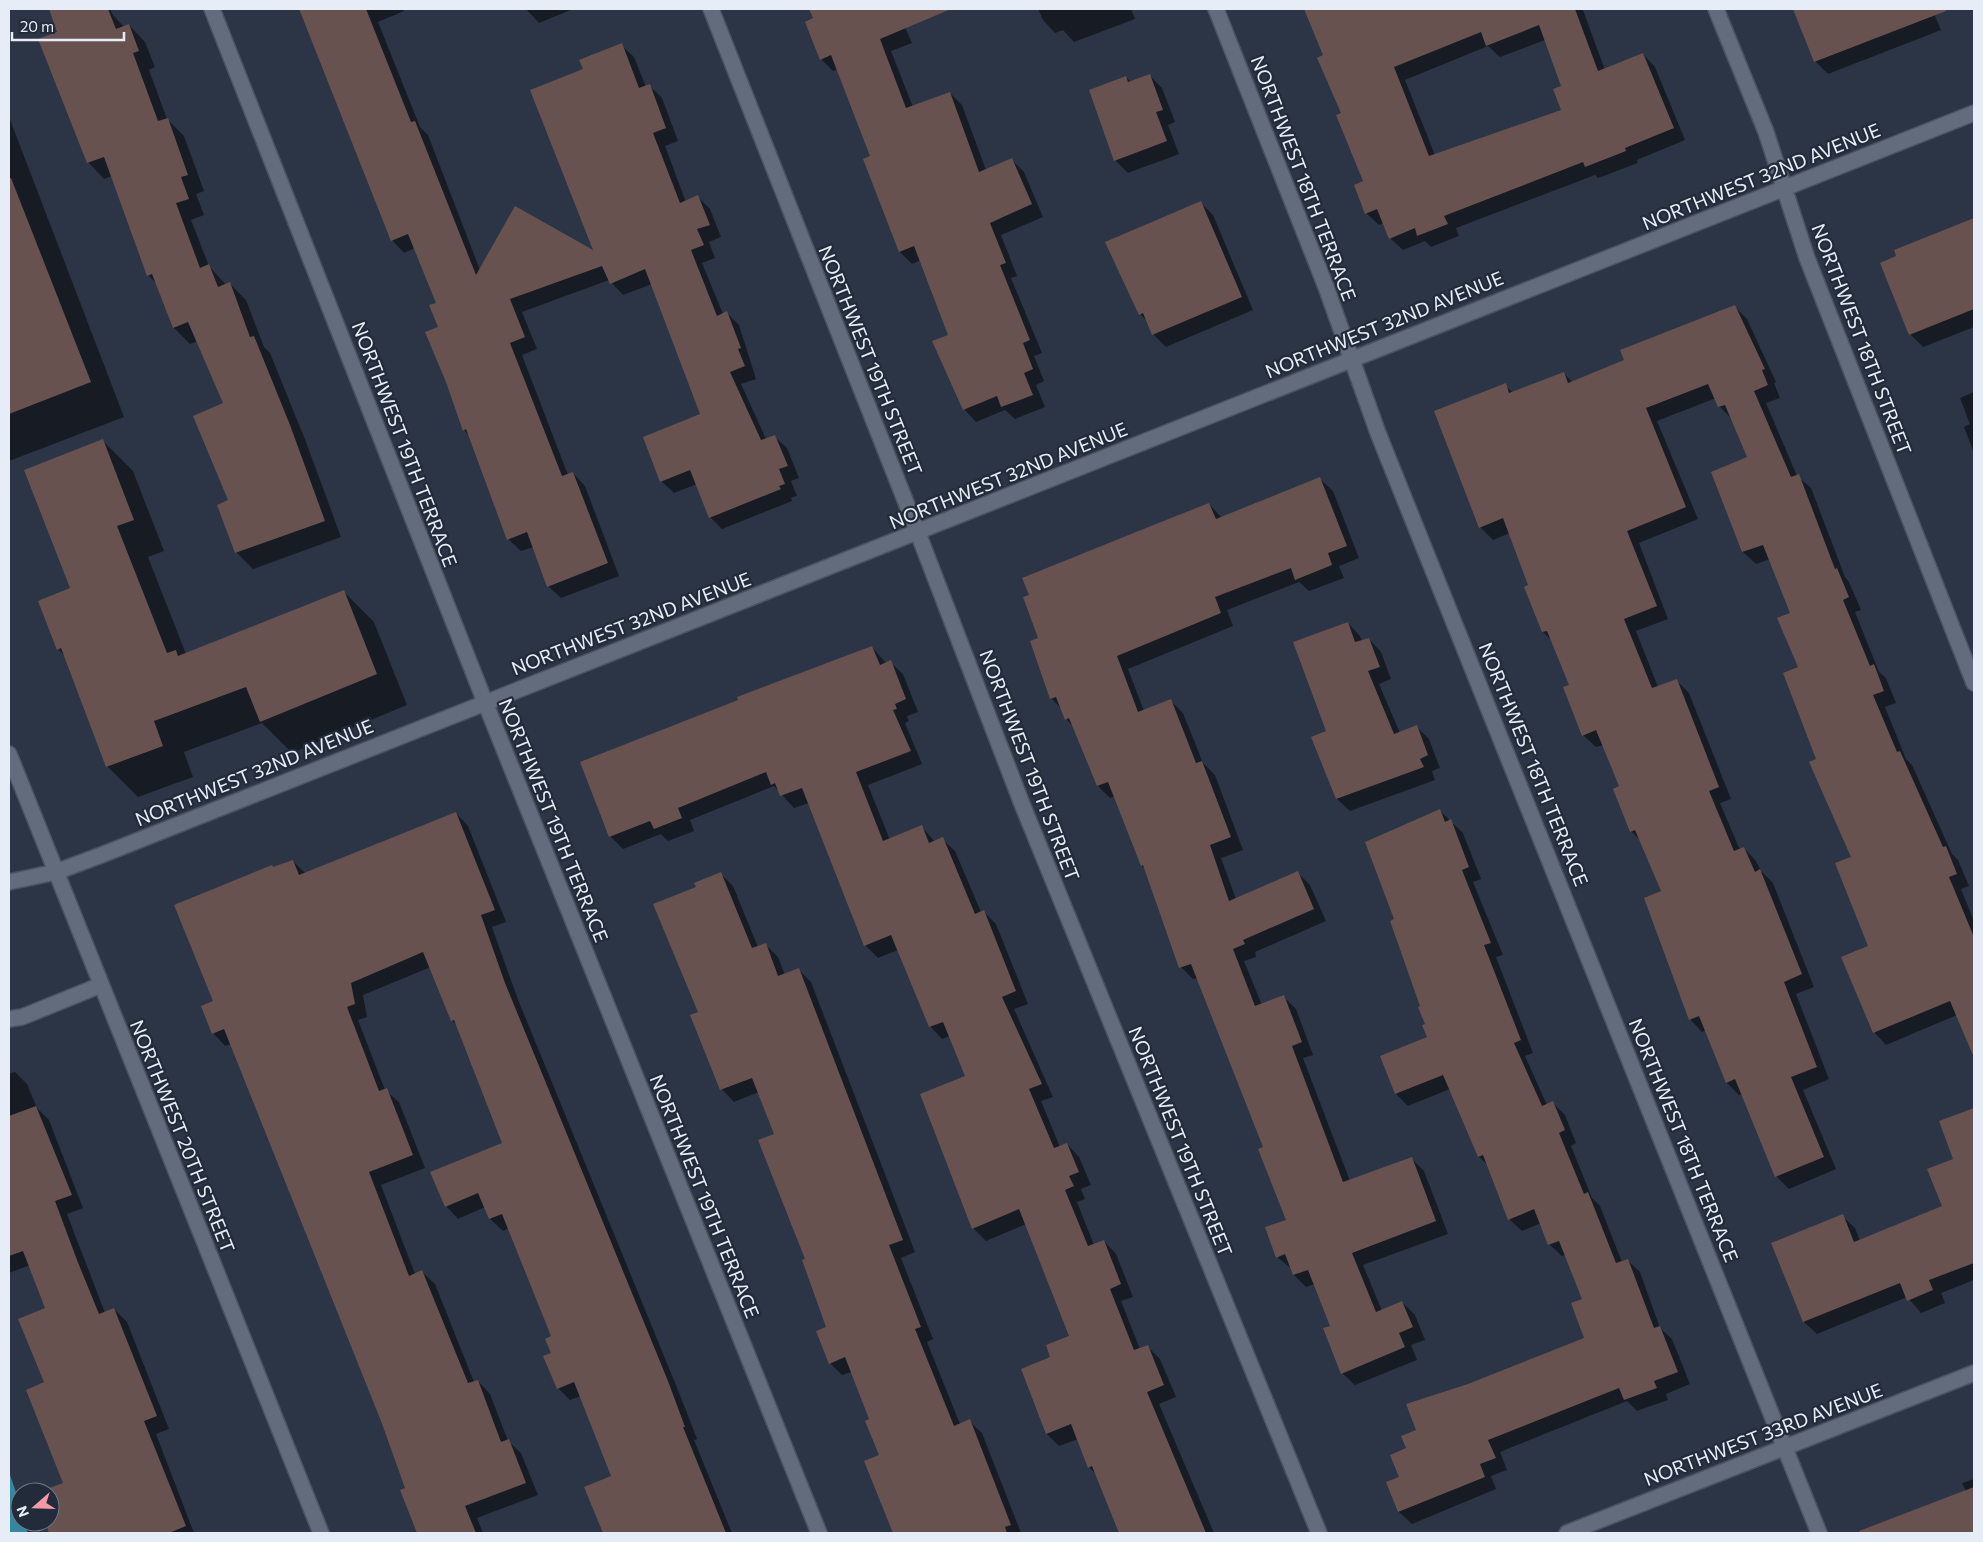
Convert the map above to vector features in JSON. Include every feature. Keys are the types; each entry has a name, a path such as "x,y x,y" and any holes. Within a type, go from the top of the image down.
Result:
{"street":[{"name":"NORTHWEST 19TH TERRACE","path":"212,9 485,702 818,1533"},
{"name":"NORTHWEST 19TH STREET","path":"711,9 918,533 1022,804 1319,1533"},
{"name":"NORTHWEST 18TH TERRACE","path":"1216,9 1326,287 1378,433 1819,1533"},
{"name":"NORTHWEST 18TH STREET","path":"1716,9 1766,132 1807,258 1974,683"},
{"name":"NORTHWEST 32ND AVENUE","path":"9,882 56,872 918,533 1351,358 1974,113"},
{"name":"NORTHWEST 20TH STREET","path":"9,754 321,1533"},
{"path":"15,1018 101,985"},
{"name":"NORTHWEST 33RD AVENUE","path":"1567,1533 1974,1373"}],"water":[{"path":"9,1472 12,1482 10,1482 10,1532 28,1533 9,1533"}],"building":[{"path":"49,9 108,9 116,29 129,24 139,51 133,53 158,121 168,118 188,175 181,177 189,199 176,203 200,268 209,264 218,287 230,282 250,337 254,336 290,425 325,521 235,553 217,505 228,500 193,416 223,403 188,322 173,328 152,274 147,276 104,157 87,163 38,39 57,32"},
{"path":"299,9 366,9 411,122 415,121 476,275 515,206 593,250 530,90 583,69 579,60 622,43 639,88 650,84 666,128 653,133 680,203 698,195 710,225 697,229 704,245 691,250 717,316 727,311 741,348 738,349 745,366 730,372 761,440 775,435 788,466 779,469 785,484 779,486 781,489 709,518 690,470 660,482 643,437 700,414 645,269 610,284 602,266 510,299 525,337 510,343 562,476 573,472 608,563 547,587 527,532 507,540 466,429 463,431 446,382 425,332 438,327 429,305 436,303 408,234 391,241"},
{"path":"809,9 951,9 880,39 906,108 950,92 979,172 1012,158 1032,204 990,223 1006,263 1000,265 1030,340 1023,343 1033,369 1024,373 1033,395 1001,407 997,396 963,410 932,341 948,335 914,246 899,252 863,159 870,156 831,55 820,60 805,22 813,18"},
{"path":"1304,9 1575,9 1598,71 1643,53 1674,128 1625,148 1626,151 1585,167 1583,162 1444,216 1448,224 1417,236 1415,228 1389,239 1377,209 1365,214 1354,185 1363,181 1336,115 1341,113 1317,58 1323,55","holes":["1539,25 1561,86 1553,89 1561,110 1429,156 1394,67 1481,32 1486,46"]},
{"path":"1793,9 1945,9 1946,11 1814,62"},
{"path":"1150,74 1163,110 1156,112 1167,141 1114,161 1089,90 1126,76 1128,82"},
{"path":"9,178 11,178 91,382 9,414"},
{"path":"1201,201 1242,297 1152,335 1143,313 1139,315 1105,242"},
{"path":"1974,218 1974,309 1909,335 1880,263 1896,256 1894,250"},
{"path":"1735,305 1765,369 1762,370 1768,385 1754,391 1791,477 1799,474 1835,569 1837,568 1849,597 1843,600 1870,666 1874,664 1884,691 1873,695 1897,752 1900,751 1943,847 1946,846 1957,874 1949,877 1974,937 1974,1058 1950,1001 1873,1033 1841,957 1868,946 1835,863 1851,857 1809,762 1816,759 1783,673 1798,667 1777,618 1790,613 1763,545 1742,552 1711,472 1747,457 1725,405 1718,407 1708,384 1646,408 1686,507 1627,531 1657,606 1624,619 1652,688 1677,679 1719,787 1709,791 1734,851 1744,847 1755,872 1760,869 1802,974 1784,982 1817,1067 1791,1077 1824,1157 1775,1177 1735,1079 1726,1083 1699,1016 1689,1020 1644,898 1661,891 1635,830 1630,832 1613,789 1619,786 1596,730 1582,736 1563,687 1569,685 1547,631 1542,632 1524,587 1528,585 1503,518 1479,528 1434,411 1506,383 1509,393 1564,372 1568,383 1624,360 1620,350"},
{"path":"103,439 134,520 117,526 167,653 176,650 178,656 344,590 377,674 260,722 246,687 154,721 163,746 106,767 61,648 57,650 38,601 70,588 24,470"},
{"path":"1320,477 1347,546 1328,553 1332,565 1295,580 1291,568 1215,597 1221,613 1117,656 1138,712 1171,699 1196,763 1202,761 1231,837 1210,845 1229,901 1298,871 1314,909 1243,940 1245,944 1233,949 1255,1006 1284,995 1302,1042 1292,1046 1343,1182 1412,1157 1436,1221 1352,1253 1376,1312 1402,1301 1413,1327 1399,1333 1405,1347 1341,1374 1323,1328 1330,1326 1308,1270 1293,1275 1285,1254 1276,1258 1265,1227 1286,1220 1258,1149 1263,1147 1191,964 1179,968 1143,865 1141,866 1108,782 1097,786 1069,718 1065,720 1056,697 1050,699 1030,641 1038,638 1023,597 1029,595 1022,578 1209,503 1216,519"},
{"path":"1348,622 1355,642 1369,638 1380,667 1368,671 1394,734 1417,725 1428,755 1420,759 1424,767 1336,799 1311,737 1326,731 1293,642"},
{"path":"872,646 880,665 891,660 906,699 895,704 897,709 893,710 911,751 856,772 883,841 922,825 929,843 943,837 975,914 984,910 1016,991 1002,997 1042,1084 1029,1089 1054,1148 1067,1143 1079,1172 1069,1176 1074,1186 1065,1190 1088,1246 1104,1240 1121,1284 1110,1289 1134,1350 1148,1345 1164,1385 1147,1392 1206,1533 1119,1533 1092,1466 1088,1468 1071,1424 1046,1434 1021,1369 1050,1357 1046,1345 1069,1336 1019,1209 972,1229 920,1094 965,1076 943,1022 929,1027 891,935 864,946 802,788 780,796 775,783 771,785 766,772 678,808 682,818 654,829 650,821 609,837 580,762 738,700 737,697"},
{"path":"1440,809 1445,822 1451,819 1469,867 1462,870 1491,943 1484,945 1521,1040 1514,1043 1542,1106 1553,1101 1565,1130 1559,1133 1584,1194 1588,1192 1616,1263 1628,1259 1654,1328 1660,1326 1678,1372 1654,1381 1657,1388 1624,1400 1619,1388 1488,1440 1496,1458 1480,1464 1485,1477 1398,1512 1386,1482 1399,1477 1390,1455 1406,1448 1401,1436 1416,1430 1406,1404 1468,1384 1584,1338 1571,1303 1582,1299 1559,1241 1548,1245 1534,1209 1508,1220 1483,1155 1478,1157 1443,1075 1395,1094 1380,1056 1427,1037 1422,1025 1425,1024 1418,1007 1420,1006 1390,921 1394,919 1365,842"},
{"path":"456,812 495,910 481,915 505,983 668,1381 685,1427 683,1427 726,1533 603,1533 584,1487 611,1476 574,1382 557,1389 543,1356 551,1353 545,1339 551,1336 502,1214 489,1219 478,1193 445,1207 430,1172 502,1143 454,1020 451,1021 423,952 351,983 355,1004 347,1007 379,1091 387,1088 413,1155 369,1172 409,1276 422,1270 468,1383 478,1380 501,1442 509,1439 526,1483 465,1506 476,1533 417,1533 400,1490 405,1488 381,1421 224,1029 212,1034 201,1006 213,1001 174,905 272,865 273,867 293,860 299,875"},
{"path":"721,872 752,948 766,943 778,976 799,968 903,1240 889,1245 921,1327 915,1329 954,1426 970,1419 1011,1525 1005,1527 1007,1533 893,1533 864,1461 879,1455 865,1421 869,1419 845,1357 829,1364 816,1331 826,1327 802,1260 805,1259 758,1140 774,1134 752,1078 720,1090 690,1015 698,1012 653,904 696,887 694,883"},
{"path":"36,1106 72,1195 55,1201 77,1260 99,1314 114,1308 157,1416 144,1421 186,1526 169,1533 49,1533 60,1532 60,1484 63,1483 26,1390 44,1382 18,1319 45,1308 23,1251 9,1256 9,1116"},
{"path":"1974,1108 1974,1263 1929,1280 1933,1290 1907,1301 1900,1283 1803,1322 1771,1243 1843,1214 1854,1242 1942,1206 1927,1169 1953,1159 1939,1121"},
{"path":"1974,1487 1974,1533 1860,1533 1859,1531"}]}
